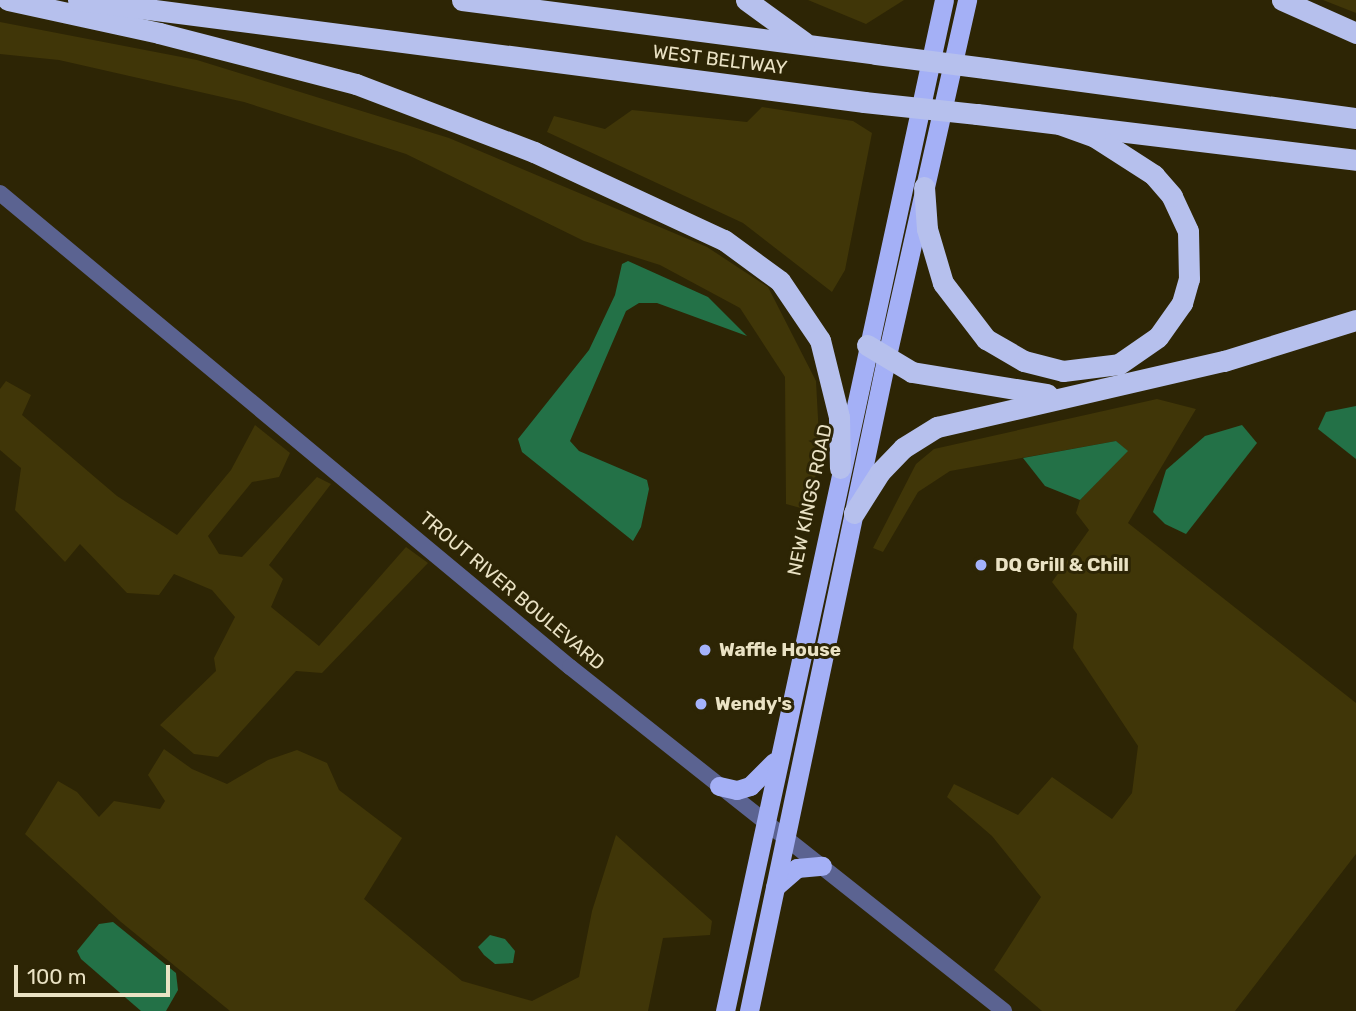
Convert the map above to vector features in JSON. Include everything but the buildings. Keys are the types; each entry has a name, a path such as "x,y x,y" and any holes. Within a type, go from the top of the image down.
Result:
{"highway":[{"path":"8,0 172,36 356,84 534,152 724,240 780,281 820,340 839,416 840,468"},
{"name":"WEST BELTWAY","path":"78,0 864,102 1356,160"},
{"name":"WEST BELTWAY","path":"462,0 1356,118"},
{"path":"746,0 812,46"},
{"name":"NEW KINGS ROAD","path":"725,1011 777,758 944,0"},
{"path":"749,1011 886,360 967,0"},
{"path":"1282,0 1356,33"},
{"path":"924,187 927,229 943,283 986,339 1024,361 1063,371 1119,364 1158,337 1182,303 1192,253 1188,231 1172,196 1154,175 1095,136 1060,124"},
{"path":"854,513 880,472 920,435 959,421 1224,361 1356,320"},
{"path":"867,345 886,360 912,372 1007,391 1070,396"},
{"path":"719,786 737,790 750,786 777,758"},
{"path":"775,887 797,867 822,866"},
{"path":"731,980 731,1011"}],"street":[{"name":"TROUT RIVER BOULEVARD","path":"0,193 719,786 1004,1011"}],"shaded area":[{"path":"808,0 904,0 866,24"},
{"path":"1323,0 1356,0 1356,13"},
{"path":"0,22 197,60 449,138 707,247 768,287 816,381 820,456 808,510 786,504 785,377 740,308 660,265 584,241 406,154 244,102 59,60 0,54"},
{"path":"762,107 853,121 872,133 845,270 832,292 743,223 547,132 554,116 605,129 632,110 747,122"},
{"path":"628,261 708,297 747,336 657,303 639,303 626,311 570,441 579,451 647,480 649,489 641,527 633,541 522,452 518,439 589,350 615,295 622,264"},
{"path":"6,381 31,395 22,415 117,496 177,535 231,470 255,425 290,453 279,477 252,482 208,536 219,554 242,557 317,477 331,484 269,565 283,579 271,607 319,646 406,547 428,563 322,673 296,671 218,757 194,754 160,725 216,671 214,658 235,617 212,590 174,574 159,595 127,593 80,544 65,562 15,510 21,468 0,450 0,389"},
{"path":"1157,399 1196,409 1128,523 1356,703 1356,854 1235,1011 1042,1011 994,970 1041,897 992,836 947,797 954,784 1018,815 1052,777 1112,819 1132,793 1138,746 1073,648 1077,614 1052,582 1089,530 1076,513 1080,500 1127,451 1116,441 950,471 918,492 883,552 873,548 916,464 934,449"},
{"path":"1356,406 1356,459 1318,429 1326,412"},
{"path":"1242,425 1257,443 1186,534 1165,524 1153,512 1166,470 1205,436"},
{"path":"1116,441 1128,451 1080,500 1045,486 1023,458"},
{"path":"164,749 192,769 227,784 268,760 297,750 327,763 339,790 402,838 364,899 462,981 532,1001 579,977 592,911 616,835 712,921 710,935 663,938 648,1011 230,1011 121,922 25,834 58,781 77,792 99,817 114,801 160,809 165,801 148,775"},
{"path":"113,922 176,973 178,990 166,1011 141,1011 81,959 77,951 99,924"},
{"path":"490,935 505,939 515,951 513,963 495,964 484,955 478,947"}],"place":[{"name":"DQ Grill & Chill","path":"981,565"},
{"name":"Waffle House","path":"705,650"},
{"name":"Wendy's","path":"701,704"}]}
